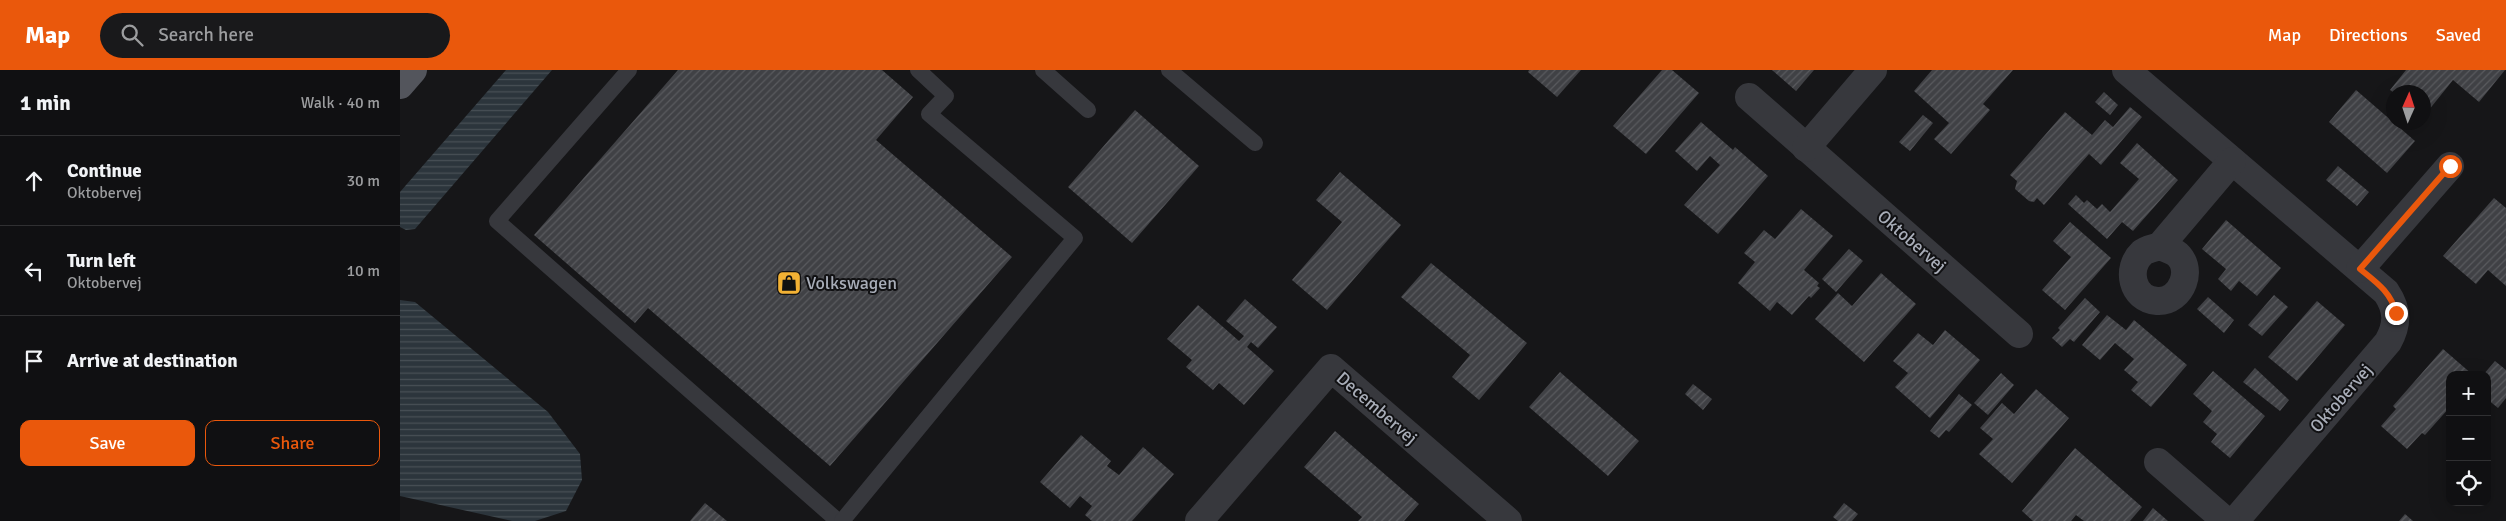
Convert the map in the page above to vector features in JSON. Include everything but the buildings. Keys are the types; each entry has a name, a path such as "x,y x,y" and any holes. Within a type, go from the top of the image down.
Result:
{"main road":[{"path":"400,85 413,70"}],"street":[{"path":"1806,148 1873,70"},
{"name":"Oktobervej","path":"2126,70 2386,292 2393,302 2396,313 2396,328 2388,342 2235,521"},
{"name":"Oktobervej","path":"1749,97 2019,334"},
{"path":"2160,246 2232,161"},
{"path":"2360,269 2450,166"},
{"name":"Decembervej","path":"1199,521 1331,368 1508,521"},
{"path":"2158,462 2226,521"}],"lane":[{"path":"629,70 497,222 838,521"},
{"path":"842,521 1075,238 929,114 946,96 918,70"},
{"path":"1043,70 1088,110"},
{"path":"1169,70 1255,143"}],"shaded area":[{"path":"506,70 552,70 415,229 406,230 400,227 400,192"},
{"path":"400,300 415,302 548,412 580,454 582,480 566,511 535,521 512,521 400,496"}],"place":[{"name":"Volkswagen","path":"789,283"}],"route":[{"path":"2396,313 2393,302 2386,292 2360,269 2450,166"}]}
